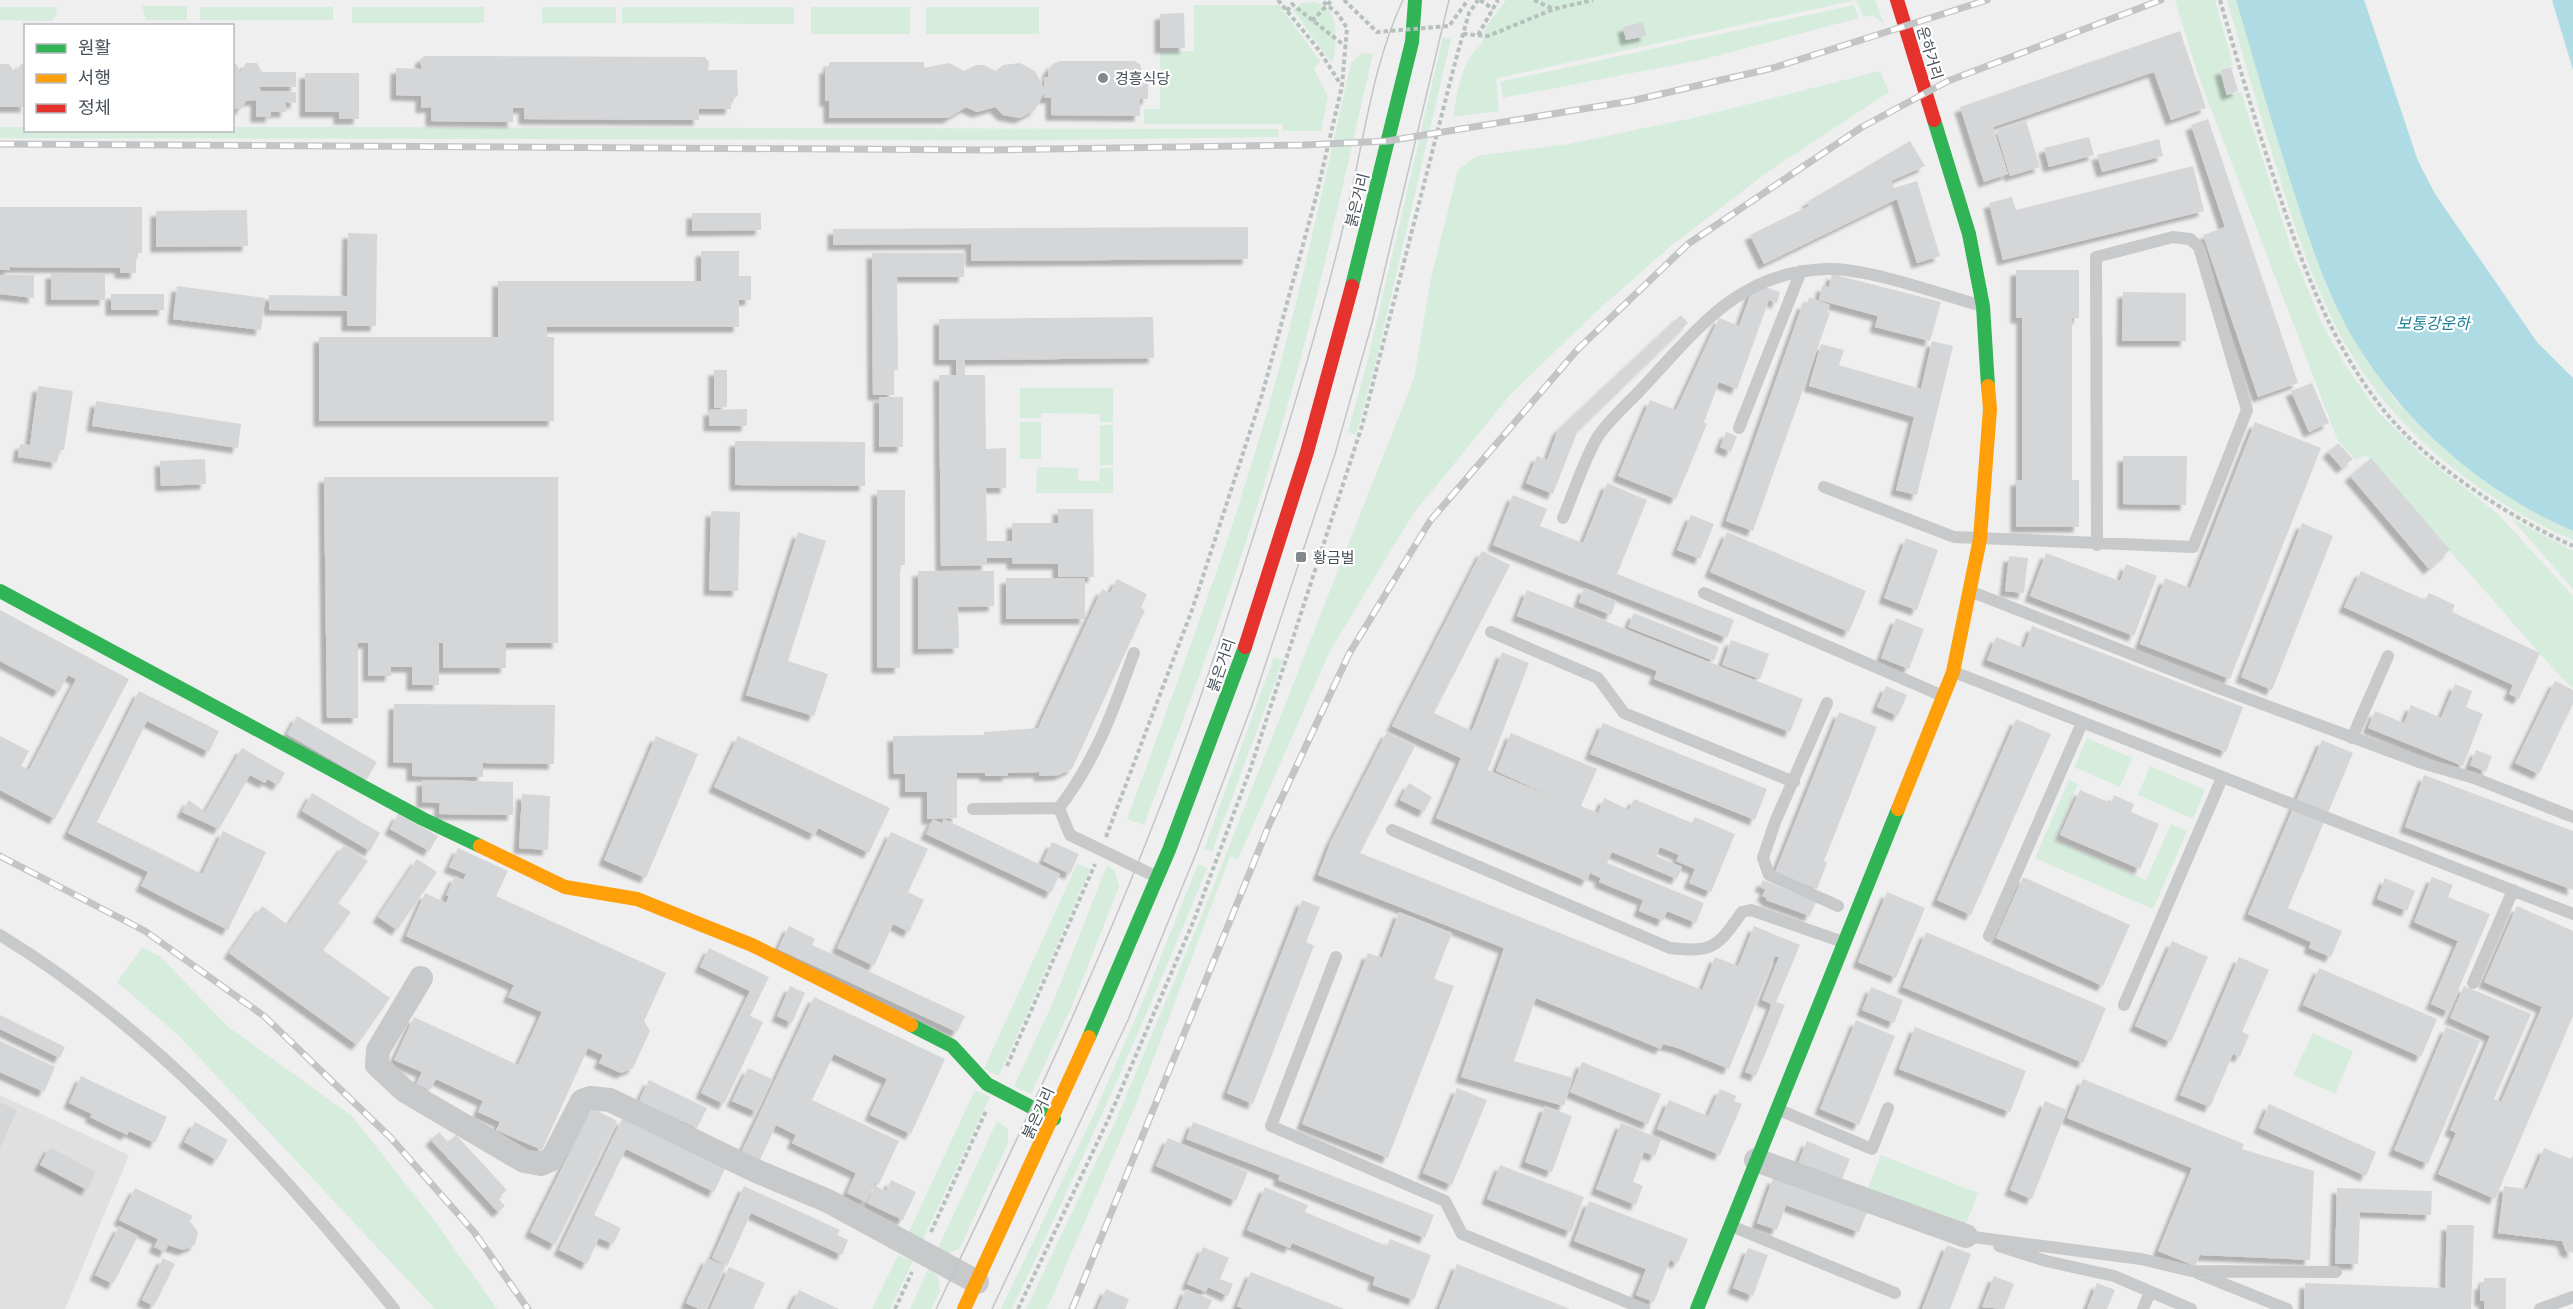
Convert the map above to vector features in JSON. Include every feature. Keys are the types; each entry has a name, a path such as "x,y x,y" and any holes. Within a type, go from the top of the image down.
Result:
{"street":[{"name":"붉은거리","path":"964,1309 1110,996 1230,693 1280,543 1344,320 1412,42 1415,0"},
{"name":"운하거리","path":"1697,1309 1953,672 1980,539 1990,409 1983,306 1969,234 1897,0"},
{"path":"0,591 412,814 565,886 638,899 762,950 952,1046 987,1084 1054,1119"},
{"path":"421,978 378,1050 377,1065 405,1091 524,1161 541,1164 552,1159 582,1101 590,1098 610,1100 756,1171 828,1201 977,1282"},
{"path":"1756,1160 1966,1236"}],"lane":[{"path":"1824,487 1954,537 2097,544 2193,547 2247,410 2199,247 2190,239 2174,237 2096,257 2097,544"},
{"path":"1563,518 1598,438 1712,313 1737,294 1768,279 1801,271 1831,268 1866,274 1983,306"},
{"path":"1739,428 1801,271"},
{"path":"1971,591 2352,738 2422,763 2474,778 2573,817"},
{"path":"1704,592 1944,696"},
{"path":"1491,632 1598,678 1624,712 1794,782"},
{"path":"1059,808 1078,782 1104,735 1134,653"},
{"path":"2352,738 2388,656"},
{"path":"1953,672 2573,914"},
{"path":"1827,703 1775,822 1763,858 1769,875 1838,906"},
{"path":"1989,936 2082,723"},
{"path":"2124,1005 2222,778"},
{"path":"1059,808 1070,835 1100,852 1158,878"},
{"path":"973,809 1059,808"},
{"path":"1392,830 1671,948 1696,951 1721,943 1742,912 1751,910 1844,942"},
{"path":"2473,983 2512,890"},
{"path":"0,935 35,956 104,1007 237,1126 339,1241 394,1309"},
{"path":"1336,957 1271,1126 1445,1201 1462,1234 1644,1309"},
{"path":"1776,1109 1872,1149 1888,1108"},
{"path":"1730,1226 1895,1293"},
{"path":"1966,1236 2141,1259 2190,1271 2287,1309"},
{"path":"1966,1236 2046,1261 2114,1276 2191,1309"},
{"path":"2190,1271 2336,1272"},
{"path":"2143,1309 2150,1292"},
{"path":"2540,1309 2573,1297"}],"path":[{"path":"1278,0 1319,50 1342,86"},
{"path":"895,1309 996,1089 1100,852 1134,768 1192,610 1262,395 1316,197 1342,86 1347,28 1338,14 1321,0"},
{"path":"1312,21 1332,0"},
{"path":"1344,0 1377,32 1449,26 1468,0"},
{"path":"1018,1309 1108,1120 1190,930 1250,770 1362,426 1469,14 1479,0 1493,9"},
{"path":"1478,35 1498,0"},
{"path":"1534,0 1554,9"},
{"path":"1464,34 1488,36 1554,9 1593,0"},
{"path":"2220,0 2296,246 2327,320 2349,362 2384,410 2425,451 2482,495 2544,532 2573,546"},
{"path":"1287,11 1292,4 1346,47"}],"shaded area":[{"path":"0,1095 129,1155 65,1309 0,1309"}],"green space":[{"path":"1506,0 1856,0 1496,79 1499,111 1453,117 1464,68 1482,44 1485,28"},
{"path":"1856,0 1875,0 1884,24 1873,15 1864,17"},
{"path":"2175,0 2215,0 2233,65 2219,70 2226,96 2241,92 2291,248 2322,324 2345,365 2378,412 2422,455 2498,514 2573,596 2573,688 2557,673 2366,455 2356,460 2338,441 2198,75"},
{"path":"2227,0 2236,0 2309,240 2340,312 2364,357 2396,401 2550,521 2573,531 2573,540 2510,507 2479,488 2450,466 2398,416 2355,360 2331,317 2303,249"},
{"path":"1313,2 1328,10 1335,24 1336,42 1334,59 1331,62 1293,10 1302,3"},
{"path":"1194,5 1279,5 1320,61 1314,69 1328,97 1321,131 1283,131 1283,124 1144,124 1144,109 1160,109 1160,52 1194,51"},
{"path":"1854,5 1859,18 1705,59 1503,98 1500,82"},
{"path":"142,6 187,6 187,20 146,20"},
{"path":"0,7 57,7 56,16 51,21 0,20"},
{"path":"200,7 333,7 333,20 200,20"},
{"path":"352,7 484,7 484,23 352,23"},
{"path":"542,7 616,7 616,23 542,23"},
{"path":"622,7 794,7 794,24 622,23"},
{"path":"811,7 910,7 910,34 811,34"},
{"path":"926,7 1039,7 1039,34 926,34"},
{"path":"1443,37 1451,39 1376,361 1356,435 1348,432 1368,359"},
{"path":"1362,53 1373,54 1292,391 1232,584 1144,825 1127,819 1214,579 1246,482 1298,295 1351,63"},
{"path":"1880,71 1889,92 1769,171 1672,245 1599,309 1511,394 1413,514 1330,651 1238,859 1230,857 1137,1102 1047,1309 1026,1309 1116,1120 1200,920 1414,378 1431,278 1458,170 1477,156 1568,144 1693,118"},
{"path":"0,127 24,127 24,132 234,132 234,127 1278,129 1278,137 1045,140 0,138"},
{"path":"1020,388 1113,388 1113,422 1100,422 1099,414 1041,413 1041,418 1020,418"},
{"path":"1020,422 1041,422 1041,459 1020,459"},
{"path":"1100,425 1113,425 1113,465 1100,465"},
{"path":"1037,467 1078,468 1078,481 1099,481 1100,468 1113,468 1113,493 1036,493"},
{"path":"2511,518 2573,551 2573,589"},
{"path":"1274,657 1283,660 1212,852 1204,849"},
{"path":"2087,738 2132,758 2120,787 2074,767"},
{"path":"2150,766 2205,790 2193,819 2138,795"},
{"path":"2069,780 2078,784 2054,840 2146,880 2171,824 2187,831 2153,909 2035,858"},
{"path":"1077,864 1090,869 999,1076 984,1069"},
{"path":"1198,864 1207,868 1113,1090 1012,1309 1001,1309 1094,1114 1146,994"},
{"path":"1107,865 1115,871 1119,887 1071,1008 1031,1094 1014,1086 1054,1000"},
{"path":"142,948 160,956 227,1026 352,1116 434,1220 497,1309 435,1309 178,1035 117,982"},
{"path":"2313,1033 2353,1051 2335,1094 2293,1075"},
{"path":"975,1090 990,1097 921,1243 907,1236"},
{"path":"997,1121 1008,1129 1008,1143 960,1248 948,1254 937,1250"},
{"path":"1881,1155 1978,1193 1964,1230 1866,1192"},
{"path":"898,1255 913,1261 890,1309 872,1309"},
{"path":"928,1269 938,1276 940,1291 931,1309 910,1309"}],"water":[{"name":"보통강운하","path":"2236,0 2364,0 2418,161 2435,194 2537,342 2573,378 2573,531 2513,499 2484,481 2457,460 2408,412 2366,359 2340,315 2320,268 2274,128"},
{"path":"2552,0 2573,0 2573,70"}],"building":[{"path":"1184,13 1185,48 1160,48 1160,14"},
{"path":"1643,22 1646,36 1626,40 1623,27"},
{"path":"2180,31 2206,108 2171,120 2154,72 1993,127 2008,174 1984,182 1960,107"},
{"path":"424,56 705,57 709,62 708,70 737,70 738,95 734,99 731,97 731,109 699,109 699,120 524,119 524,108 513,108 513,122 431,121 431,107 421,108 421,96 396,95 396,68 422,69 420,60"},
{"path":"1060,61 1134,61 1140,64 1143,77 1148,77 1148,99 1140,99 1140,116 1051,115 1051,98 1044,98 1044,93 1035,110 1020,118 1003,115 995,107 977,112 966,107 948,118 829,118 829,101 825,101 825,68 829,68 829,62 924,62 924,68 949,63 964,71 976,65 984,65 996,71 1003,65 1020,63 1035,71 1044,88 1044,77 1048,77 1048,70"},
{"path":"246,63 257,63 262,72 296,72 296,87 259,87 261,91 296,92 296,103 286,102 286,112 271,112 271,117 256,117 256,100 246,101 241,109 234,109 234,64 241,72"},
{"path":"0,64 9,64 15,73 21,64 24,64 24,107 0,107"},
{"path":"2231,67 2238,91 2227,95 2220,70"},
{"path":"305,73 359,73 359,119 339,119 339,112 305,112"},
{"path":"2208,119 2298,383 2258,397 2203,235 2225,227 2191,125"},
{"path":"2026,121 2040,167 2010,176 1996,130"},
{"path":"2089,137 2094,155 2049,167 2044,148"},
{"path":"2159,139 2163,156 2102,172 2097,155"},
{"path":"1910,141 1925,166 1891,181 1894,188 1917,181 1940,256 1917,263 1897,199 1764,264 1750,235 1809,206 1807,202"},
{"path":"2193,166 2204,211 2003,260 1989,203 2012,197 2016,210"},
{"path":"0,207 142,207 142,253 136,253 136,273 120,273 120,268 10,267 10,270 0,270"},
{"path":"247,210 248,246 156,247 156,211"},
{"path":"692,213 761,213 761,230 692,231"},
{"path":"1248,227 1248,259 971,261 971,244 833,245 833,229"},
{"path":"348,233 377,234 376,326 347,326 347,311 269,310 269,295 347,296"},
{"path":"701,251 739,251 739,276 751,276 751,300 739,300 739,327 547,327 547,337 554,337 554,421 319,421 319,337 498,337 498,281 701,281"},
{"path":"872,253 964,253 964,277 897,277 898,370 894,370 894,395 873,395"},
{"path":"2016,270 2079,270 2079,318 2072,318 2072,480 2079,480 2079,527 2016,527 2016,480 2022,480 2022,318 2016,318"},
{"path":"51,273 105,273 105,300 51,300"},
{"path":"1832,274 1941,302 1930,341 1875,327 1878,316 1819,300 1822,286 1829,287"},
{"path":"0,275 34,275 34,298 0,294"},
{"path":"177,286 265,298 261,330 173,319"},
{"path":"1765,287 1780,292 1777,303 1769,300 1737,389 1719,382 1704,422 1707,424 1676,499 1618,476 1650,400 1676,410 1719,318 1739,326 1752,290"},
{"path":"2123,292 2186,293 2186,341 2122,341"},
{"path":"111,294 164,294 164,310 111,310"},
{"path":"1809,297 1830,305 1827,312 1830,313 1753,531 1726,521 1803,303 1807,305"},
{"path":"1681,315 1688,323 1578,430 1553,494 1526,483 1537,456 1547,460 1558,430"},
{"path":"1153,317 1154,358 965,360 965,375 985,375 986,449 1006,448 1006,488 986,488 987,541 1012,541 1012,523 1058,523 1058,509 1093,509 1094,577 1058,577 1058,564 1012,564 1012,558 987,558 987,565 941,566 939,375 956,375 956,360 939,360 939,319"},
{"path":"1932,341 1953,346 1917,495 1896,490 1914,417 1809,386 1821,344 1844,350 1839,365 1921,389"},
{"path":"714,370 727,370 727,407 714,408"},
{"path":"2312,383 2329,423 2309,432 2291,391"},
{"path":"38,386 73,391 64,450 59,450 57,463 18,457 20,444 30,445"},
{"path":"879,397 903,397 903,447 879,447"},
{"path":"96,401 241,424 238,448 92,426"},
{"path":"747,409 747,426 709,426 709,410"},
{"path":"2255,422 2321,448 2230,679 2140,644 2165,578 2190,588"},
{"path":"1726,432 1737,436 1731,452 1720,447"},
{"path":"735,441 865,442 865,486 735,485"},
{"path":"2338,443 2353,459 2342,468 2328,452"},
{"path":"2123,456 2187,456 2186,505 2123,504"},
{"path":"2371,458 2450,550 2429,569 2350,476"},
{"path":"205,459 206,484 161,486 160,461"},
{"path":"324,477 558,477 558,643 506,643 506,668 443,668 443,643 439,643 439,685 412,685 412,667 391,667 391,676 368,676 368,643 358,643 358,718 327,718"},
{"path":"1607,483 1647,500 1617,574 1734,620 1727,638 1493,545 1513,495 1547,509 1540,526 1583,543"},
{"path":"877,490 905,490 905,565 900,565 900,668 877,668"},
{"path":"711,511 740,512 738,591 709,590"},
{"path":"1691,515 1714,524 1700,559 1677,550"},
{"path":"2302,523 2333,536 2272,690 2241,677"},
{"path":"798,532 826,541 788,661 828,674 814,716 746,695"},
{"path":"1727,532 1866,591 1849,632 1710,572"},
{"path":"1906,538 1938,550 1917,610 1884,598"},
{"path":"1482,551 1510,565 1434,713 1472,731 1502,652 1529,663 1488,770 1566,803 1496,771 1511,733 1597,769 1581,806 1598,813 1604,798 1629,810 1634,799 1692,823 1695,817 1735,834 1711,892 1689,883 1695,869 1676,861 1679,855 1660,847 1656,856 1682,867 1677,879 1612,852 1607,863 1704,903 1696,923 1667,911 1663,921 1639,911 1643,900 1599,882 1601,878 1590,873 1587,881 1436,818 1461,758 1392,726"},
{"path":"2046,553 2120,581 2126,564 2157,576 2134,636 2030,596"},
{"path":"2009,556 2028,558 2024,593 2005,591"},
{"path":"918,571 994,571 994,606 958,607 959,648 918,649"},
{"path":"2361,571 2425,600 2429,593 2455,605 2452,612 2540,653 2519,699 2509,694 2513,685 2344,607"},
{"path":"1006,578 1085,578 1085,619 1006,619"},
{"path":"1117,579 1147,594 1141,608 1145,610 1072,769 1059,775 1039,776 1039,772 1008,773 1008,776 957,773 957,818 927,819 927,792 905,792 905,774 894,774 893,736 984,735 984,732 1038,728 1102,589 1110,593"},
{"path":"1584,588 1616,601 1611,615 1579,602"},
{"path":"1527,590 1803,699 1790,732 1654,679 1657,671 1517,616"},
{"path":"0,610 129,679 55,819 0,790 0,736 29,751 21,766 29,770 76,679 68,675 59,692 0,661"},
{"path":"1634,613 1719,647 1714,661 1628,627"},
{"path":"1896,618 1924,629 1909,669 1881,658"},
{"path":"2032,626 2243,707 2226,752 1987,660 1996,637 2024,648"},
{"path":"1731,640 1769,654 1760,679 1722,665"},
{"path":"2555,681 2573,690 2573,704 2539,774 2515,763"},
{"path":"2455,684 2472,691 2466,707 2483,714 2463,766 2368,728 2375,711 2404,723 2411,705 2441,718"},
{"path":"1886,686 1907,695 1898,716 1877,707"},
{"path":"139,691 219,731 209,752 147,721 97,822 202,874 223,831 266,852 228,930 141,886 148,872 68,833"},
{"path":"394,704 555,705 554,764 483,763 483,777 412,776 412,763 393,762"},
{"path":"1839,712 1877,727 1824,861 1827,863 1817,889 1775,872"},
{"path":"297,716 377,762 366,780 287,734"},
{"path":"2016,719 2051,734 1971,915 1937,900"},
{"path":"1603,723 1767,789 1755,820 1590,754"},
{"path":"1387,732 1415,746 1360,853 1702,990 1715,957 1738,966 1754,926 1800,945 1776,1002 1785,1005 1756,1076 1745,1072 1772,1004 1762,1000 1779,957 1775,956 1729,1069 1678,1048 1663,1044 1661,1049 1536,998 1514,1061 1573,1078 1564,1106 1461,1077 1504,948 1318,875 1331,841"},
{"path":"656,736 698,754 646,878 604,860"},
{"path":"738,736 890,808 869,853 818,828 815,835 714,787"},
{"path":"2322,740 2353,753 2288,908 2342,931 2331,957 2309,948 2311,942 2248,914"},
{"path":"242,748 285,773 278,785 267,779 265,783 250,775 219,829 182,812 189,800 205,812"},
{"path":"2476,750 2492,756 2486,772 2470,765"},
{"path":"2424,775 2573,831 2573,890 2405,827"},
{"path":"422,780 513,782 513,815 439,814 440,803 422,802"},
{"path":"1409,783 1432,797 1424,812 1400,800"},
{"path":"2080,790 2111,803 2114,795 2134,804 2131,812 2159,824 2140,869 2060,835"},
{"path":"312,793 380,833 370,851 302,811"},
{"path":"522,794 550,796 548,850 519,848"},
{"path":"398,814 438,836 429,851 390,829"},
{"path":"933,819 942,824 944,819 1060,874 1051,893 926,834"},
{"path":"891,832 928,849 908,892 924,900 909,932 893,924 874,966 837,948"},
{"path":"1052,842 1079,854 1070,874 1043,861"},
{"path":"344,845 368,861 338,903 351,912 323,950 390,998 357,1045 229,953 262,906 288,925"},
{"path":"458,848 508,871 496,896 666,973 644,1021 650,1031 633,1068 621,1073 599,1063 603,1055 588,1048 542,1150 496,1130 500,1122 478,1112 483,1101 436,1079 430,1090 416,1084 422,1072 394,1060 414,1017 518,1065 542,1012 508,997 514,985 406,936 425,893 446,903 449,896 446,895 455,876 463,880 466,874 449,867"},
{"path":"417,859 437,872 397,930 378,917"},
{"path":"2023,877 2130,925 2103,986 1996,938"},
{"path":"2432,877 2453,885 2448,897 2490,914 2449,1012 2431,1004 2458,941 2414,922"},
{"path":"2385,878 2415,891 2407,911 2377,899"},
{"path":"1763,880 1816,902 1810,916 1766,900 1767,898 1762,896 1766,889 1760,886"},
{"path":"1887,892 1925,908 1896,978 1858,962"},
{"path":"1302,900 1320,907 1306,942 1314,946 1253,1104 1227,1093"},
{"path":"2517,906 2573,931 2573,1016 2495,1199 2438,1174 2456,1133 2450,1130 2490,1036 2450,1018 2464,986 2531,1014 2494,1099 2501,1102 2542,1007 2484,982"},
{"path":"1399,912 1452,933 1434,979 1454,986 1388,1158 1302,1124 1368,953 1382,958"},
{"path":"789,926 815,939 812,945 965,1016 957,1032 778,949"},
{"path":"1926,932 2106,1008 2083,1063 1903,987"},
{"path":"2172,941 2208,957 2171,1042 2135,1026"},
{"path":"709,948 769,977 750,1016 763,1022 724,1104 701,1093 750,991 700,967"},
{"path":"2239,957 2269,970 2242,1032 2249,1035 2240,1057 2233,1054 2210,1107 2180,1095"},
{"path":"2319,968 2437,1019 2421,1057 2303,1005"},
{"path":"790,986 805,993 792,1023 777,1016"},
{"path":"1871,987 1903,1000 1894,1023 1862,1010"},
{"path":"814,997 945,1059 911,1134 870,1115 887,1079 834,1054 812,1100 899,1141 879,1184 875,1182 866,1202 847,1193 856,1173 792,1143 796,1135 776,1125 758,1164 740,1155"},
{"path":"0,1015 65,1047 60,1058 0,1029"},
{"path":"1856,1020 1895,1036 1859,1125 1820,1109"},
{"path":"1915,1027 2026,1071 2010,1112 1899,1069"},
{"path":"2446,1027 2480,1041 2428,1164 2394,1150"},
{"path":"0,1041 55,1067 44,1092 0,1072"},
{"path":"1582,1062 1661,1094 1648,1124 1570,1092"},
{"path":"748,1068 772,1079 757,1112 732,1101"},
{"path":"81,1076 167,1117 155,1143 129,1131 127,1135 90,1117 92,1114 69,1103"},
{"path":"2083,1079 2244,1144 2242,1149 2314,1171 2310,1260 2200,1255 2195,1266 2158,1251 2192,1168 2067,1118"},
{"path":"649,1080 707,1108 697,1128 639,1101"},
{"path":"1457,1088 1487,1100 1452,1185 1423,1173"},
{"path":"1720,1089 1736,1096 1734,1101 1742,1104 1720,1155 1657,1129 1669,1100 1708,1116"},
{"path":"2045,1101 2067,1110 2032,1199 2010,1190"},
{"path":"0,1102 17,1110 0,1148"},
{"path":"2269,1104 2376,1152 2366,1176 2259,1128"},
{"path":"1545,1106 1572,1116 1552,1172 1525,1162"},
{"path":"592,1108 617,1121 555,1245 530,1232"},
{"path":"622,1119 725,1169 714,1192 626,1149 594,1215 621,1228 613,1244 599,1238 587,1264 559,1250"},
{"path":"195,1122 228,1140 217,1160 184,1142"},
{"path":"1193,1122 1434,1215 1425,1238 1278,1180 1280,1175 1186,1139"},
{"path":"1621,1123 1661,1139 1655,1156 1644,1152 1633,1182 1643,1186 1636,1205 1596,1189"},
{"path":"439,1132 448,1142 456,1135 507,1190 498,1198 505,1206 498,1212 431,1140"},
{"path":"1168,1138 1248,1172 1236,1201 1156,1166"},
{"path":"1807,1141 1850,1159 1841,1181 1798,1163"},
{"path":"50,1147 96,1172 87,1190 40,1165"},
{"path":"2544,1148 2571,1159 2573,1155 2573,1253 2566,1251 2562,1241 2498,1233 2504,1186 2527,1189"},
{"path":"1500,1165 1584,1197 1571,1232 1487,1199"},
{"path":"1773,1178 1867,1212 1859,1232 1786,1205 1777,1230 1757,1223"},
{"path":"891,1180 916,1192 903,1220 867,1203 875,1186 886,1191"},
{"path":"744,1186 840,1230 837,1235 848,1240 842,1255 751,1213 727,1266 712,1258"},
{"path":"1265,1187 1308,1205 1305,1212 1387,1246 1390,1239 1431,1255 1414,1300 1373,1285 1375,1277 1292,1243 1290,1248 1247,1230"},
{"path":"135,1188 193,1216 190,1221 198,1232 195,1245 183,1250 168,1245 165,1252 154,1247 158,1239 119,1220"},
{"path":"2337,1188 2432,1191 2431,1215 2360,1212 2358,1264 2335,1264"},
{"path":"1589,1201 1688,1239 1678,1263 1670,1260 1654,1302 1636,1295 1646,1269 1574,1241"},
{"path":"2447,1225 2474,1225 2471,1309 2304,1309 2305,1283 2445,1288"},
{"path":"119,1226 138,1236 113,1284 95,1275"},
{"path":"1947,1245 1971,1254 1950,1309 1922,1309"},
{"path":"1203,1247 1229,1258 1220,1279 1233,1284 1228,1296 1208,1287 1206,1292 1187,1284"},
{"path":"1748,1248 1768,1255 1753,1296 1733,1288"},
{"path":"163,1258 175,1264 154,1306 142,1300"},
{"path":"707,1258 725,1266 706,1309 699,1309 686,1303"},
{"path":"1457,1264 1570,1309 1439,1309"},
{"path":"729,1267 765,1283 753,1309 710,1309"},
{"path":"1251,1272 1344,1309 1244,1309 1237,1306"},
{"path":"1994,1276 2014,1284 2004,1309 1982,1307"},
{"path":"2484,1278 2506,1278 2506,1309 2484,1309 2484,1301 2480,1301 2480,1284 2484,1284"},
{"path":"2097,1283 2115,1290 2107,1309 2087,1309"},
{"path":"1106,1289 1129,1299 1125,1309 1097,1309"},
{"path":"1186,1289 1212,1300 1208,1309 1178,1309"},
{"path":"799,1290 839,1309 790,1309"}],"tram line":[{"path":"936,1309 1075,1012 1127,891 1188,733 1302,380 1342,232 1377,74 1403,0"},
{"path":"992,1309 1128,1020 1197,851 1252,705 1335,454 1372,323 1449,0"}],"railway":[{"path":"0,144 989,150 1304,145 1388,141 1631,101 1773,68 1987,0"},
{"path":"1072,1309 1269,825 1349,654 1430,521 1578,349 1688,244 1862,127 1948,81 2161,0"},
{"path":"0,856 145,931 264,1016 390,1137 474,1232 528,1309"}],"traffic: fast":[{"path":"1352,286 1412,42 1415,0"},
{"path":"1934,120 1969,234 1983,306 1988,386"},
{"path":"0,591 423,819 480,846"},
{"path":"1089,1037 1169,850 1245,647"},
{"path":"1697,1309 1898,809"},
{"path":"911,1025 952,1046 987,1084 1054,1119"}],"traffic: slow":[{"path":"1898,809 1953,672 1980,539 1990,409 1988,386"},
{"path":"480,846 565,887 637,899 752,945 911,1025"},
{"path":"964,1309 1089,1037"}],"traffic: jam":[{"path":"1897,0 1934,120"},
{"path":"1245,647 1307,452 1352,286"}],"place":[{"name":"경흥식당","path":"1103,78"},
{"name":"황금벌","path":"1301,557"}]}
